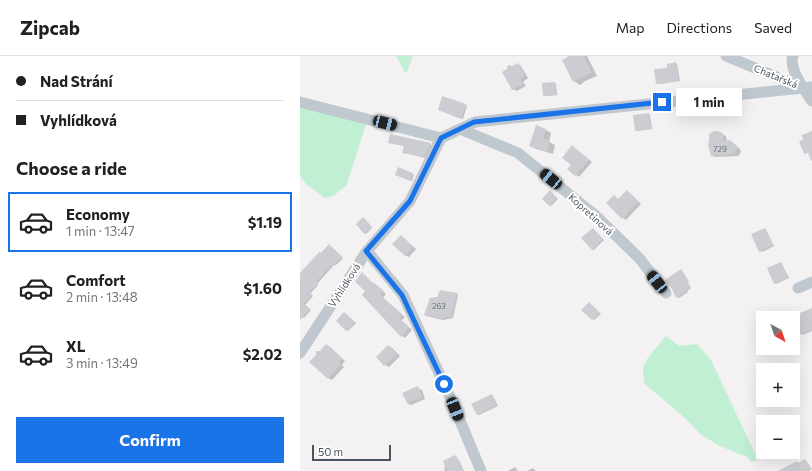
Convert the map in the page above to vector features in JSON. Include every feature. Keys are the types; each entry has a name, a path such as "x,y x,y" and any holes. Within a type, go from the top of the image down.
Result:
{"street":[{"name":"Chatařská","path":"726,56 808,88"},
{"path":"793,56 791,60 796,75 808,88 812,101"},
{"path":"300,102 441,138 474,122 808,88"},
{"name":"Kopretinová","path":"460,129 518,153 595,214 640,259 666,293"},
{"name":"Vyhlídková","path":"300,353 366,251 410,201 441,138"},
{"path":"366,251 402,295 450,397 481,471"},
{"path":"798,288 812,282"}],"green space":[{"path":"396,56 413,56 406,74"},
{"path":"300,104 353,121 364,123 366,125 346,186 333,196 325,198 306,184 300,176"},
{"path":"666,336 679,346 697,344 711,360 756,456 756,459 758,460 752,462 747,457 720,446 700,434 685,418 644,383 644,366 652,352"}],"building":[{"path":"569,56 584,56 592,73 573,82 562,60"},
{"path":"676,62 679,81 656,84 654,69 667,68 667,64"},
{"path":"518,63 525,76 520,79 523,84 512,90 502,72 507,69 508,65 512,66"},
{"path":"555,82 556,95 543,96 542,83"},
{"path":"442,96 466,104 461,119 438,110"},
{"path":"649,113 651,129 635,131 633,115"},
{"path":"536,125 546,129 543,139 550,141 547,152 529,146"},
{"path":"714,131 723,133 723,141 730,140 737,146 737,150 734,154 711,156 708,145 709,134"},
{"path":"812,131 811,161 808,153 804,154 799,141 803,140 802,135"},
{"path":"390,134 431,143 424,157 402,153 404,146 388,143"},
{"path":"572,145 589,160 575,176 567,169 571,165 562,158"},
{"path":"398,167 413,173 410,181 395,175"},
{"path":"550,190 557,198 549,206 542,199"},
{"path":"627,190 638,202 622,219 606,203 614,195 618,199"},
{"path":"363,217 372,227 364,234 356,224"},
{"path":"593,228 603,239 592,250 581,238"},
{"path":"765,228 773,245 759,252 751,234"},
{"path":"401,235 413,247 405,256 392,244"},
{"path":"329,244 342,257 316,282 318,283 310,292 312,295 304,304 310,309 300,320 300,273 319,252 321,253"},
{"path":"781,262 788,278 774,284 767,268"},
{"path":"681,269 688,280 687,282 690,287 686,290 687,291 676,298 672,289 665,280"},
{"path":"362,272 372,283 373,282 384,291 380,295 402,314 399,318 409,327 401,337 362,295 365,291 355,282"},
{"path":"440,290 457,293 452,317 440,319 424,315 430,298 437,297"},
{"path":"589,302 600,313 592,320 581,310"},
{"path":"812,308 812,330 801,335 800,333 800,313"},
{"path":"344,312 355,322 346,331 336,321"},
{"path":"326,344 342,359 339,362 341,364 328,379 309,362 316,355 316,351 320,351"},
{"path":"388,345 397,354 384,366 376,357"},
{"path":"418,386 422,397 407,403 402,393"},
{"path":"492,394 497,405 477,415 471,404"},
{"path":"455,455 459,460 463,471 447,471 443,461"},
{"path":"805,459 811,468 806,471 778,471 797,461 798,463"}],"route":[{"path":"444,384 402,295 366,251 410,201 441,138 474,122 662,102"}]}
